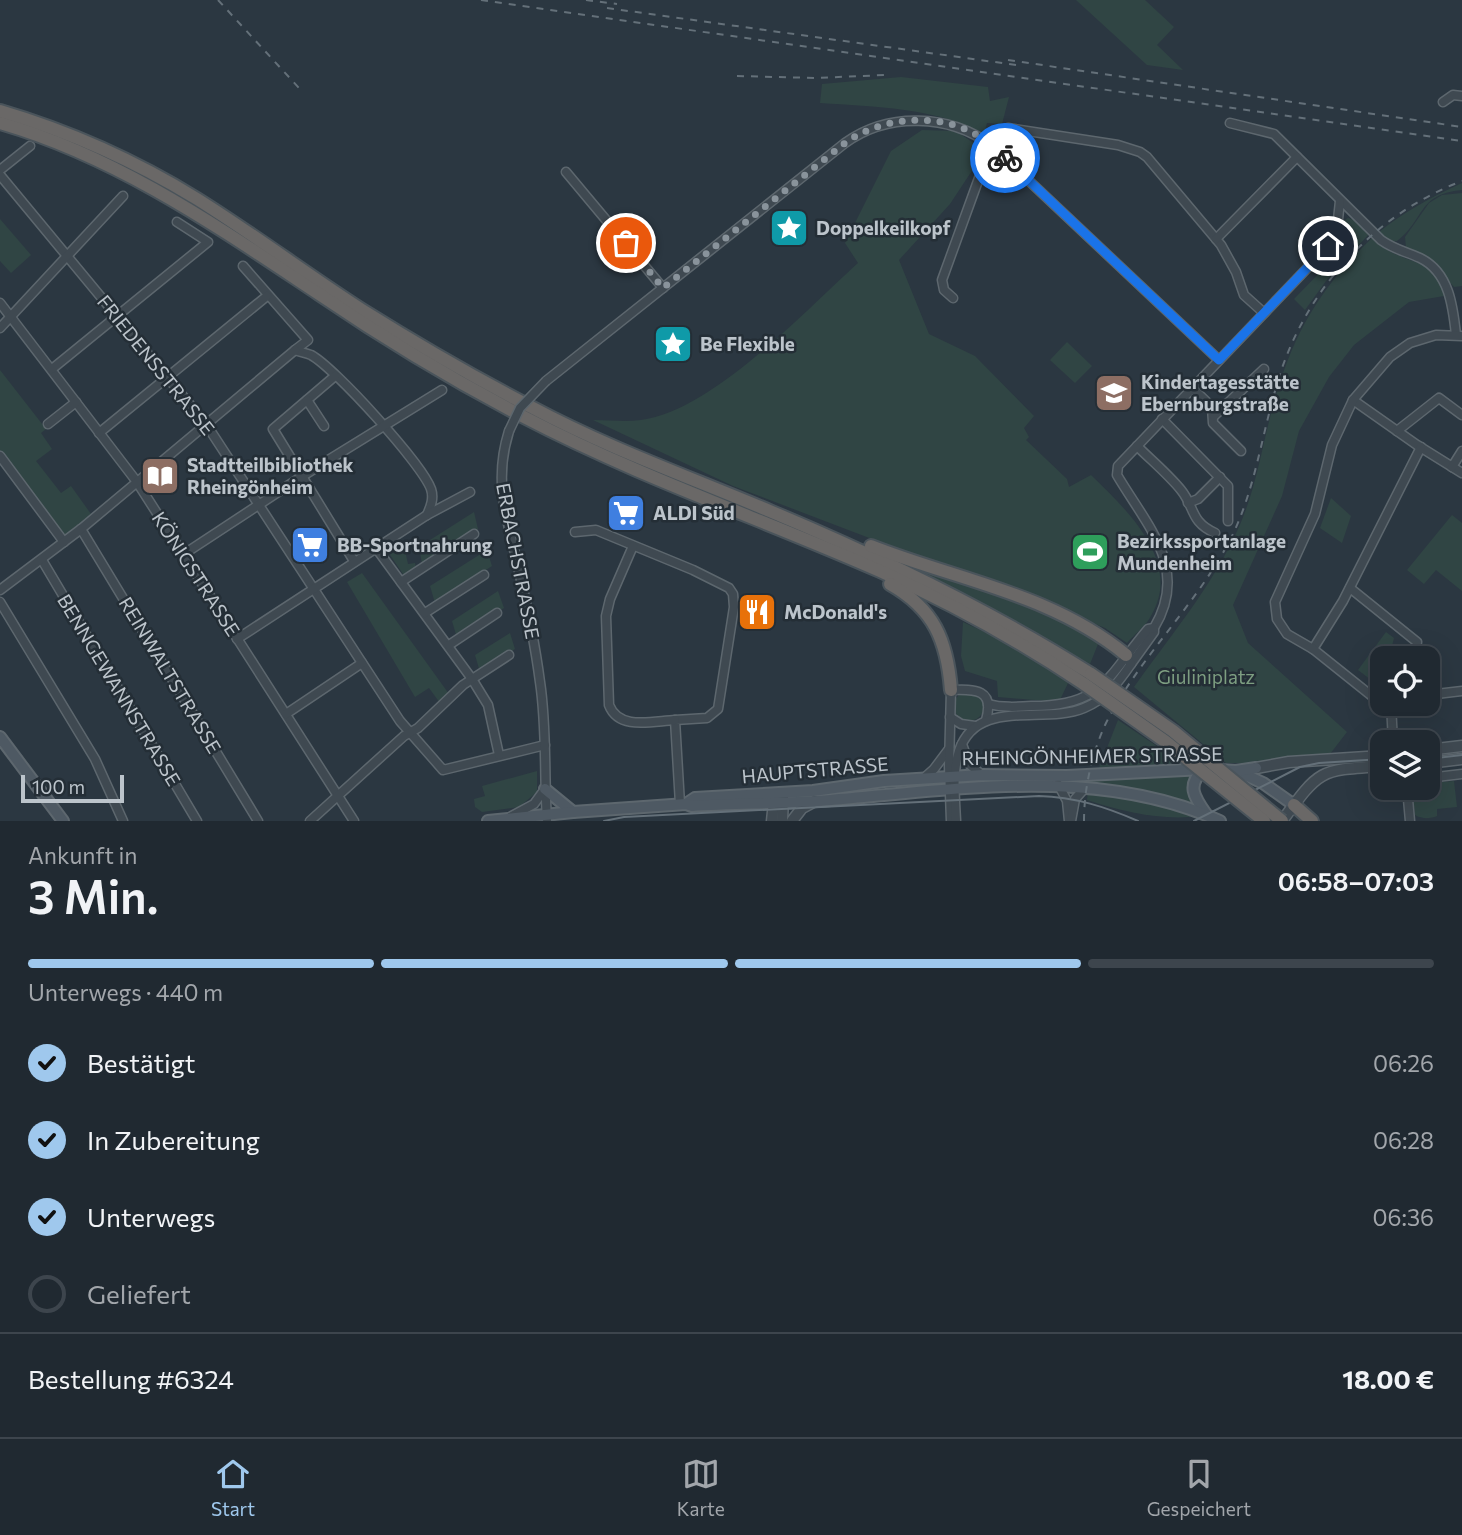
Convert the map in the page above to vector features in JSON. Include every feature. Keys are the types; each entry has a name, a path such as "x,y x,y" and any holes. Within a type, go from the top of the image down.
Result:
{"highway":[{"path":"0,111 84,141 151,173 197,199 360,309 431,352 550,417 631,454 856,548 969,602 1173,731 1282,821"},
{"path":"0,123 79,152 193,210 426,363 547,429 858,562 967,614 1088,679 1264,821"},
{"path":"856,548 868,545 1043,606 1091,629 1129,660"},
{"path":"858,562 912,599 928,615 947,652 951,690"},
{"path":"1294,805 1312,821"}],"main road":[{"path":"0,737 63,821"},
{"path":"1236,771 1256,768"},
{"path":"1204,769 1192,783 1192,792 1207,815"},
{"name":"RHEINGÖNHEIMER STRASSE","path":"952,777 1054,776 1204,769 1236,771"},
{"path":"1236,771 1263,783 1294,805"},
{"name":"HAUPTSTRASSE","path":"683,804 692,807 780,799 924,778 952,777"},
{"name":"HAUPTSTRASSE","path":"488,821 547,818 573,812 683,804 695,798 816,801 952,790 1060,788 1113,790 1157,797 1220,821"},
{"path":"545,789 573,812"}],"street":[{"path":"1443,102 1453,95 1462,96"},
{"name":"ERBACHSTRASSE","path":"547,818 543,701 523,588 502,501 501,461 509,431 520,408 546,381 845,143 869,129 898,122 940,123 966,130 991,145 1219,360"},
{"path":"1230,123 1274,134 1388,245 1421,258 1434,267 1445,280 1459,335 1428,336 1410,343 1390,357 1353,400 1332,445 1315,514 1275,602 1277,619 1287,634 1313,649 1370,695"},
{"path":"994,132 1007,128 1118,145 1140,152 1158,168 1227,253 1244,295 1264,313"},
{"path":"953,298 944,290 942,280 991,145"},
{"path":"0,172 30,146"},
{"path":"1216,239 1297,157"},
{"name":"FRIEDENSSTRASSE","path":"0,172 206,424 410,733 443,770 499,755"},
{"path":"566,172 663,288"},
{"path":"0,328 123,196"},
{"path":"952,777 962,744 975,726 986,720 1007,716 1057,715 1084,708 1110,691 1149,629 1154,628 1167,599 1167,565 1162,551 1117,475 1118,466 1336,238 1340,201"},
{"path":"52,369 208,242 177,222"},
{"path":"2,585 42,560 81,529 308,340 243,266"},
{"path":"99,433 267,296"},
{"name":"KÖNIGSTRASSE","path":"0,303 137,482 354,821"},
{"path":"295,350 312,355 384,425 431,488 433,501 427,515"},
{"path":"1214,416 1264,369"},
{"path":"335,376 273,429 354,561"},
{"path":"1192,388 1212,407 1213,423 1241,451"},
{"path":"184,554 301,477 442,390"},
{"path":"1397,430 1439,398 1462,415"},
{"path":"1353,400 1462,473"},
{"path":"307,401 324,426"},
{"path":"48,424 76,402"},
{"path":"1162,419 1228,486 1228,521"},
{"path":"1137,446 1183,492 1192,515 1215,533"},
{"path":"1313,649 1350,588 1420,447"},
{"path":"1452,467 1462,451"},
{"path":"0,456 64,542"},
{"path":"1188,503 1198,499 1220,477"},
{"path":"237,639 354,561 427,515 470,492"},
{"name":"REINWALTSTRASSE","path":"81,529 258,821"},
{"path":"575,532 596,530 726,586 731,591 734,598 718,709 707,718 624,722 615,717 609,705 606,616 610,599 633,546"},
{"path":"401,582 474,534"},
{"path":"376,548 449,645 488,705 499,755 545,745"},
{"name":"BENNGEWANNSTRASSE","path":"42,560 197,821"},
{"path":"425,613 484,575"},
{"path":"1350,588 1418,642 1417,646"},
{"path":"0,602 95,759 123,821"},
{"path":"449,645 497,613"},
{"path":"310,821 472,679 509,655"},
{"path":"988,704 999,707 1056,706 1076,702 1098,689 1129,660"},
{"path":"286,713 362,663"},
{"path":"953,821 949,749 951,690 974,689 982,693 988,704 986,720"},
{"path":"1440,694 1462,691"},
{"path":"950,717 961,724 975,726"},
{"path":"675,720 683,804"},
{"path":"962,744 969,764 982,775"},
{"path":"1440,749 1462,746"},
{"path":"924,778 949,749"},
{"path":"1256,768 1289,762 1370,757"},
{"path":"1440,762 1462,759"},
{"path":"1282,821 1307,786 1324,773 1336,769 1370,767"},
{"path":"1440,777 1462,774"},
{"path":"1054,776 1067,801 1070,821"},
{"path":"507,819 534,804 545,789"},
{"path":"1070,821 1075,799 1084,789"},
{"path":"772,821 780,799"},
{"path":"780,799 782,821"},
{"path":"1408,800 1410,821"},
{"path":"792,821 802,808 816,801"}],"green space":[{"path":"1076,0 1145,0 1174,27 1157,45 1183,70 1147,65"},
{"path":"901,77 988,87 990,101 1009,97 1002,124 987,123 984,134 965,125 925,113 820,103 822,84"},
{"path":"922,130 956,131 985,151 950,204 899,260 929,334 975,356 1034,416 1024,428 1029,437 1026,440 1067,479 1069,487 1091,475 1120,504 1146,537 1160,575 1159,594 1150,618 1127,643 1105,628 983,577 940,565 733,486 593,420 635,421 668,413 697,399 727,379 785,331 858,263 845,243 891,151"},
{"path":"1462,183 1462,190 1447,192 1429,202 1413,225 1397,241 1390,242 1379,232 1419,205"},
{"path":"1462,193 1462,286 1454,287 1429,259 1406,248 1405,237 1429,203 1442,195"},
{"path":"1348,218 1357,221 1369,234 1326,281 1305,310 1294,299 1332,260 1327,255 1341,238 1342,222"},
{"path":"0,219 31,255 11,273 0,261"},
{"name":"Giuliniplatz","path":"1372,238 1392,253 1432,271 1444,296 1409,302 1354,345 1329,377 1299,431 1282,496 1233,605 1248,643 1347,732 1330,754 1226,763 1134,687 1210,581 1235,536 1250,497 1278,389 1304,325 1340,272"},
{"path":"1067,342 1092,366 1075,383 1050,360"},
{"path":"0,370 46,429 41,433 52,449 36,461 61,493 71,486 91,514 64,536 0,451"},
{"path":"1331,498 1351,516 1342,543 1320,528"},
{"path":"474,512 478,529 422,564 419,547"},
{"path":"1452,515 1462,523 1462,591 1436,570 1424,584 1407,570"},
{"path":"398,540 403,541 408,564 415,563 416,568 406,575 386,549"},
{"path":"487,550 492,566 435,603 430,586"},
{"path":"917,568 971,584 1038,609 1100,639 1090,664 916,570"},
{"path":"362,573 449,694 440,703 429,688 415,697 347,582"},
{"path":"498,591 504,608 457,638 452,621"},
{"path":"963,622 1013,645 1069,681 1059,702 998,697 997,681 965,671 961,656"},
{"path":"1386,632 1394,638 1392,646 1376,646"},
{"path":"510,633 515,649 480,672 475,655"},
{"path":"1370,654 1370,679 1358,670"},
{"path":"969,691 980,695 984,706 980,717 969,721 958,717 954,706 958,695"},
{"path":"1118,720 1182,763 1099,768"},
{"path":"537,771 537,792 519,807 482,812 475,807 474,799 485,796 482,786"},
{"path":"1192,774 1194,805 1146,792 1089,785 1090,780"},
{"path":"1454,781 1457,807 1437,809 1437,816 1432,818 1415,815 1413,800 1440,800 1440,782"},
{"path":"1088,792 1137,797 1200,816 1172,817 1129,812 1087,800"}],"tram line":[{"path":"1440,758 1462,755"},
{"path":"1194,821 1300,767 1370,760"},
{"path":"604,821 624,817 1039,796 1090,804 1138,821"}],"railway":[{"path":"218,0 299,88"},
{"path":"481,0 1462,141"},
{"path":"586,0 617,4"},
{"path":"607,8 1016,65"},
{"path":"1008,60 1462,127"},
{"path":"737,76 815,78 885,75"},
{"path":"1084,821 1090,771 1106,723 1134,676 1202,585 1239,520 1286,356 1302,323 1343,264 1369,238 1397,215 1462,181"}],"way so far":[{"path":"626,243 663,288 856,135 890,123 921,121 958,127 978,136 1005,158"}],"place":[{"name":"Doppelkeilkopf","path":"789,228"},
{"name":"Be Flexible","path":"673,344"},
{"name":"Kindertagesstätte Ebernburgstraße","path":"1114,393"},
{"name":"Stadtteilbibliothek Rheingönheim","path":"160,476"},
{"name":"ALDI Süd","path":"626,513"},
{"name":"BB-Sportnahrung","path":"310,545"},
{"name":"Bezirkssportanlage Mundenheim","path":"1090,552"},
{"name":"McDonald's","path":"757,612"}],"route":[{"path":"1005,158 1219,360 1328,246"}]}
